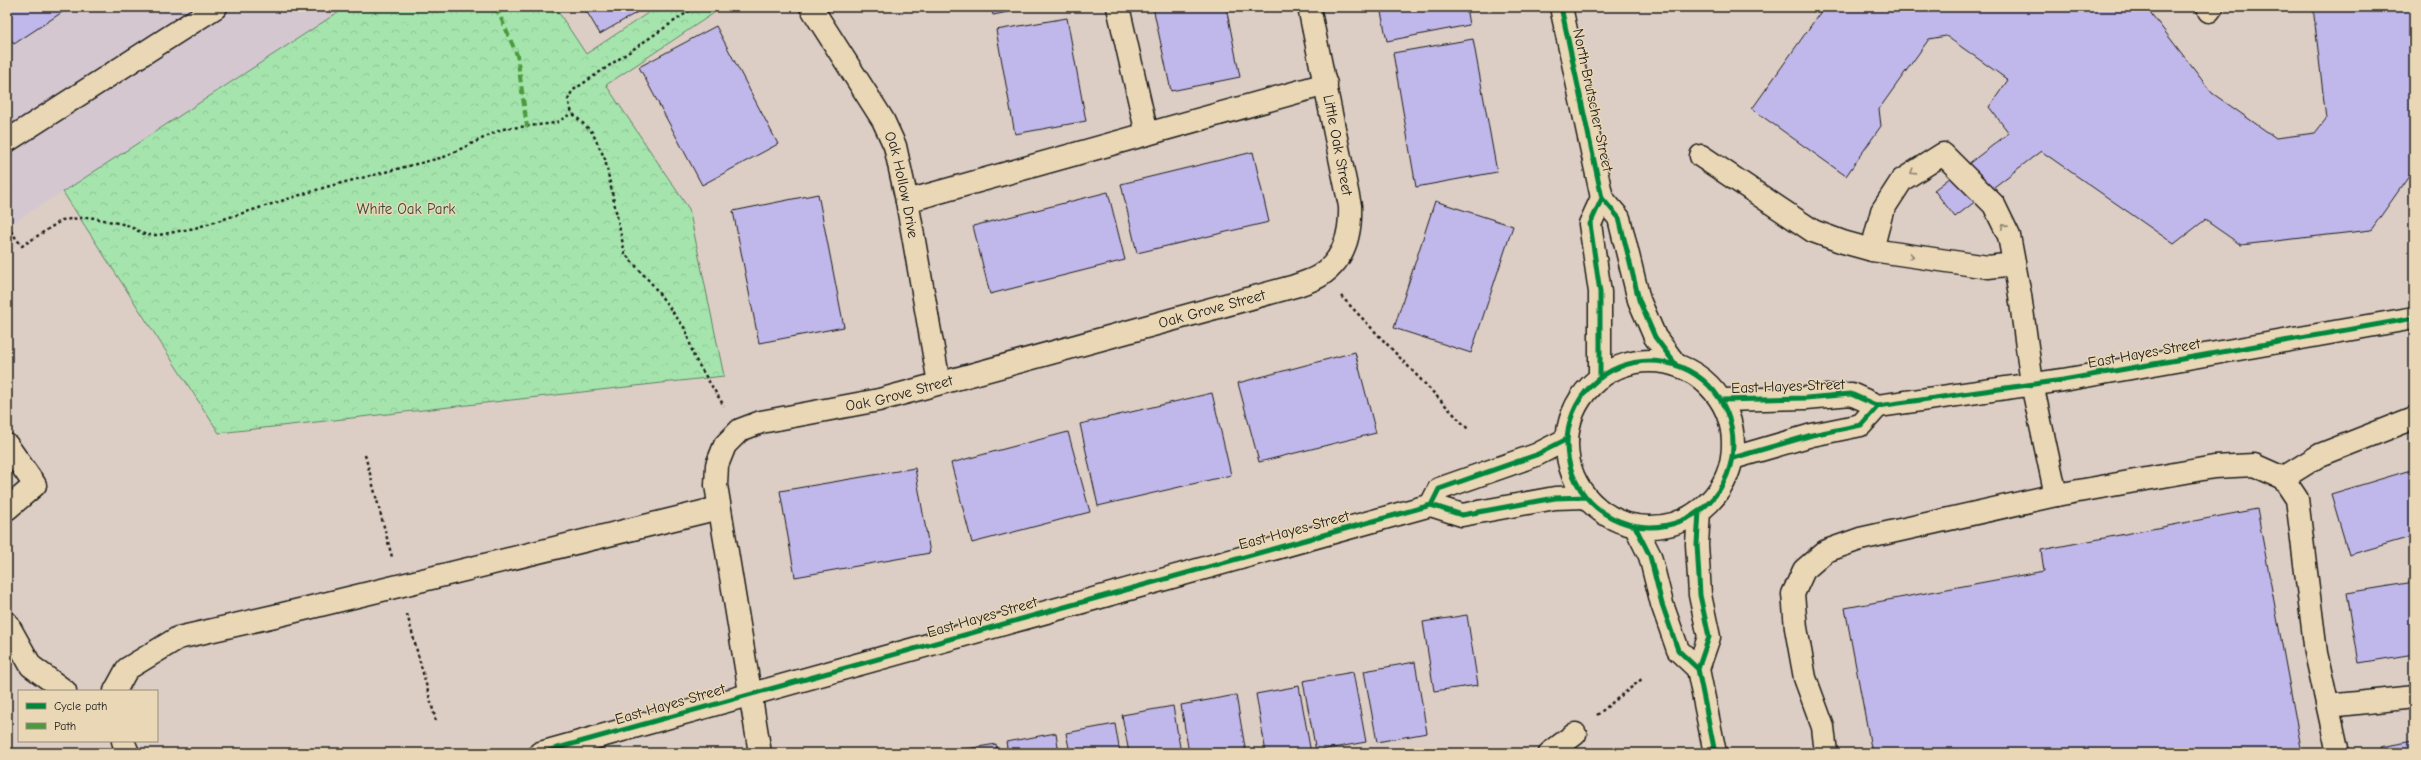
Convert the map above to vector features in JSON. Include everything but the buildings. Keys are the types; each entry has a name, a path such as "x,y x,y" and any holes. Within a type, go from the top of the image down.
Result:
{"street":[{"path":"7,141 216,7"},
{"name":"Oak Hollow Drive","path":"811,7 884,120 895,146 907,201 939,383"},
{"path":"1118,7 1147,134"},
{"name":"Little Oak Street","path":"1309,7 1350,206 1350,230 1341,254 1321,275"},
{"name":"North Brutscher Street","path":"1561,7 1602,198 1619,218 1640,300 1655,337 1676,365"},
{"path":"907,201 1326,84"},
{"path":"1872,250 1882,211 1902,180 1943,154 1994,205 2009,236 2032,384 2056,495"},
{"path":"1701,156 1812,231 1872,250 1988,267 2014,264"},
{"path":"1600,378 1600,292 1590,224 1602,198"},
{"name":"Oak Grove Street","path":"760,753 749,694 716,485 717,465 725,445 740,430 761,422 879,400 1295,286 1321,275"},
{"name":"East Hayes Street","path":"1722,400 1806,398 1851,394 1878,406 2032,384 2414,318"},
{"path":"1649,360 1676,365 1693,373 1722,400 1733,432 1733,458 1720,490 1699,511 1673,524 1657,527 1635,526 1616,520 1586,497 1570,468 1566,439 1573,412 1592,384 1614,369 1649,360"},
{"path":"1733,458 1812,435 1861,425 1878,406"},
{"path":"2283,478 2320,455 2414,418"},
{"path":"1566,439 1536,455 1439,489 1431,505 1462,515 1555,498 1586,497"},
{"path":"7,445 35,486 7,509"},
{"path":"1826,753 1823,727 1805,678 1796,628 1793,594 1804,570 1826,551 1860,539 2056,495 2214,467 2254,465 2283,478 2297,499 2316,653 2338,753"},
{"name":"East Hayes Street","path":"540,753 1431,505"},
{"path":"116,690 127,669 178,638 719,508"},
{"path":"1699,511 1697,544 1700,595 1709,637 1698,669 1715,753"},
{"path":"1635,526 1650,556 1662,604 1678,650 1698,669"},
{"path":"7,623 31,666 63,690"},
{"path":"2328,706 2414,697"},
{"path":"1550,753 1575,734"},
{"path":"123,742 128,753"}],"path":[{"path":"695,7 572,91 568,100 572,113 592,132 605,159 625,254 652,284 686,330 694,357 740,430"},
{"path":"7,179 11,187 8,228 22,246 62,220 89,217 127,226 146,235 159,235 195,228 326,187 444,157 502,129 556,124 572,113"},
{"path":"1321,275 1468,429"},
{"path":"1575,734 1643,678"}],"shaded area":[{"path":"7,7 346,7 63,192 7,226"}],"green space":[{"name":"White Oak Park","path":"346,7 555,7 586,54 657,7 723,7 606,85 689,209 724,376 219,433 63,192"}],"marked path":[{"path":"496,7 517,55 527,127"}],"cycle path":[{"path":"1561,7 1602,198 1619,218 1639,300 1655,337 1676,365"},
{"path":"1600,378 1600,292 1590,224 1602,198"},
{"path":"1722,400 1806,398 1851,394 1878,406 2063,380 2414,318"},
{"path":"1650,361 1674,365 1689,371 1702,380 1714,392 1723,405 1729,420 1733,444 1729,468 1723,483 1714,496 1702,508 1689,517 1674,523 1650,527 1626,523 1611,517 1598,508 1586,496 1577,483 1571,468 1567,444 1571,420 1577,405 1586,392 1598,380 1611,371 1626,365 1650,361"},
{"path":"1733,458 1812,435 1861,425 1878,406"},
{"path":"1431,505 1439,489 1536,455 1567,439"},
{"path":"540,753 1431,505 1462,515 1555,498 1586,497"},
{"path":"1699,511 1697,544 1700,595 1709,637 1698,669 1715,753"},
{"path":"1635,526 1650,556 1662,604 1678,650 1698,669"}]}
